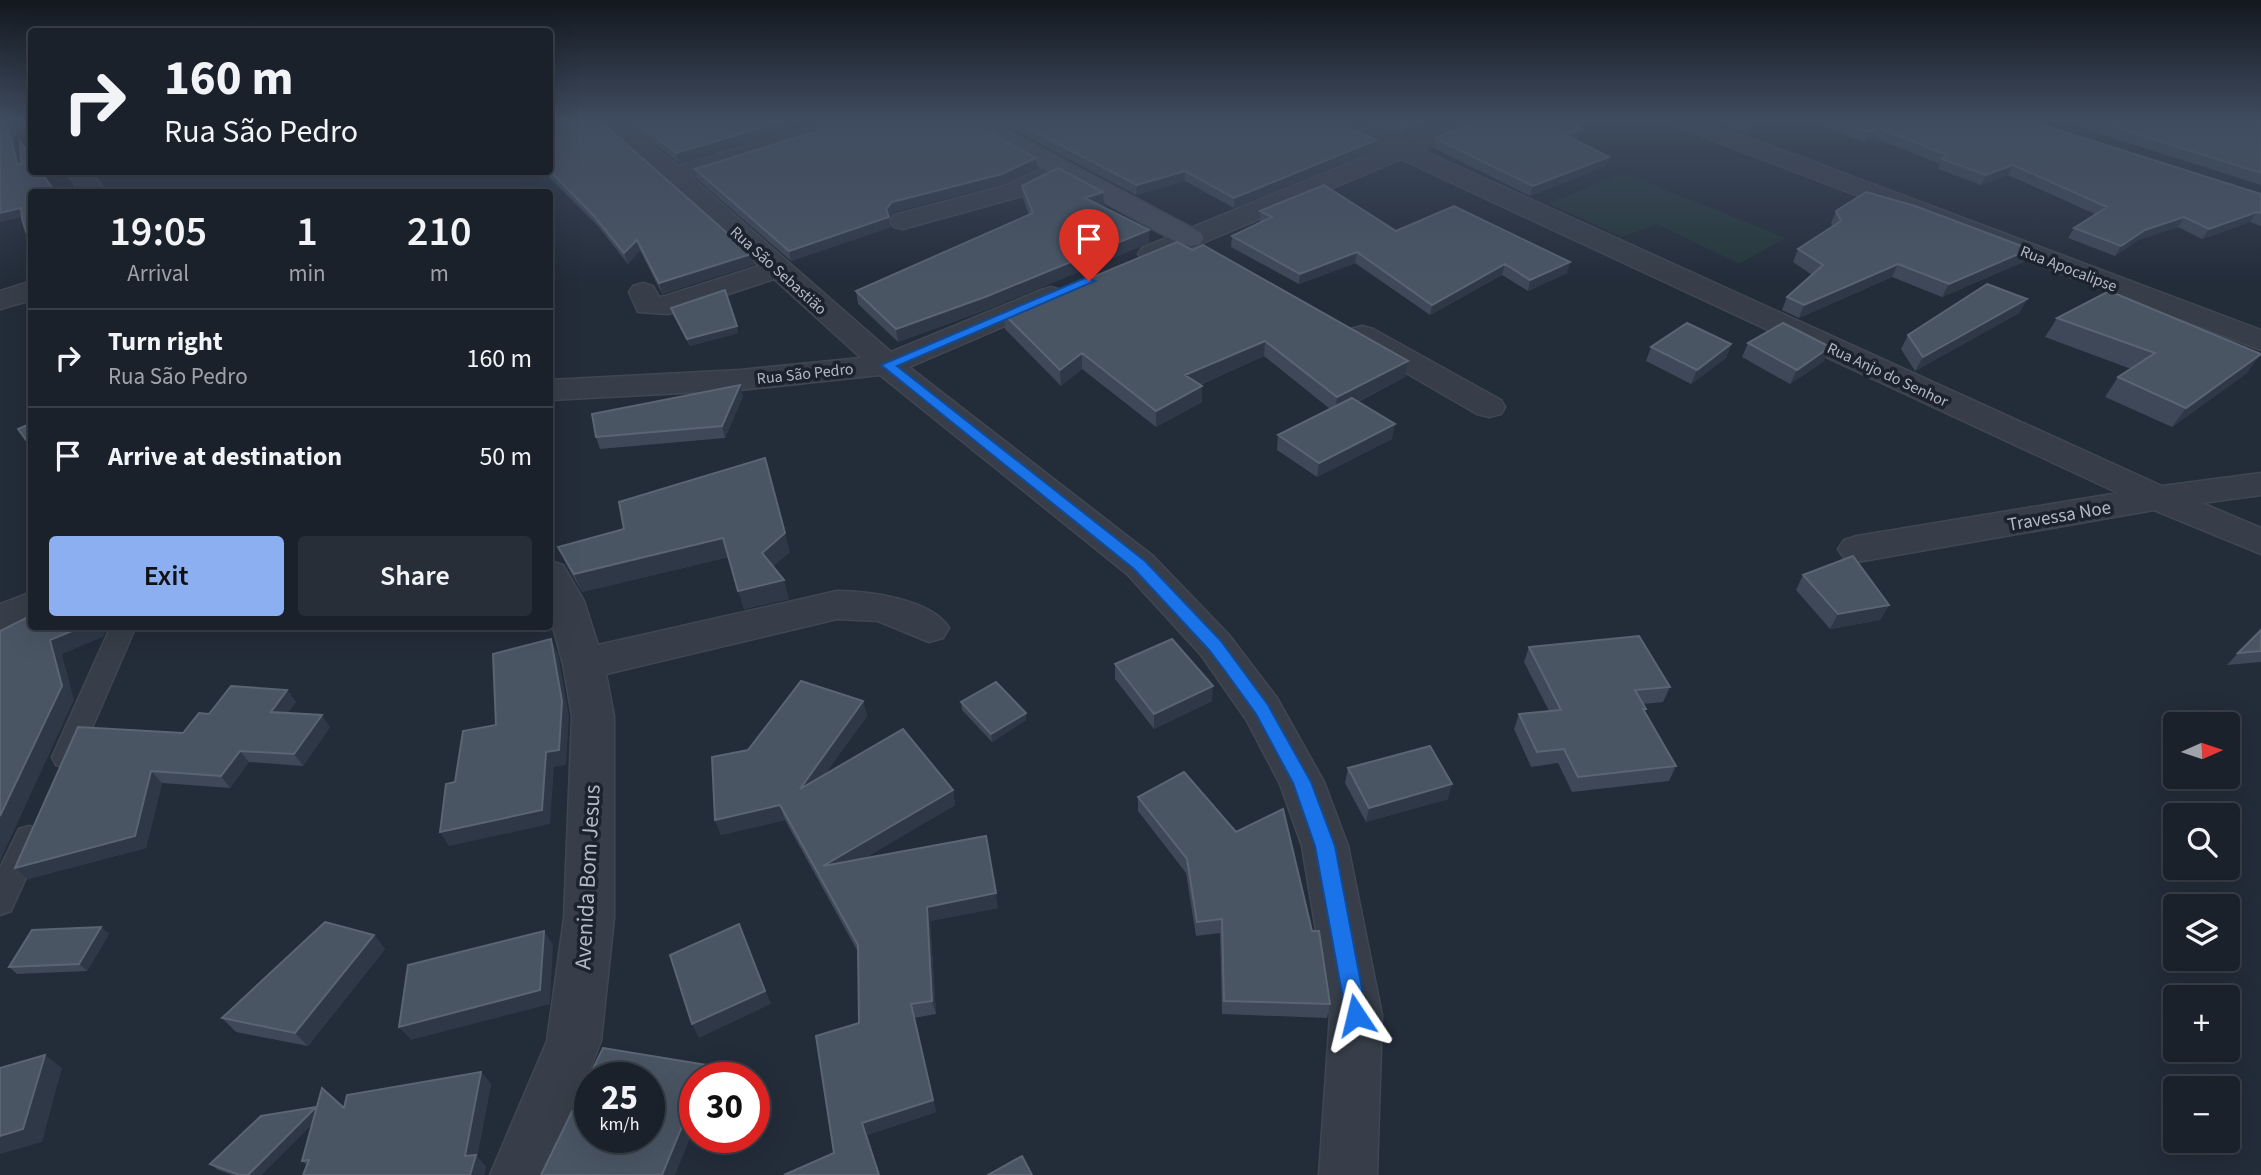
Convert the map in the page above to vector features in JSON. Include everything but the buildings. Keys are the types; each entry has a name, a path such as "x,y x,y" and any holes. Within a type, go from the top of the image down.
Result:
{"street":[{"name":"Rua São Sebastião","path":"674,175 887,365 1140,565 1215,645 1262,710 1302,782 1325,846 1352,989 1356,1015 1348,1175"},
{"path":"902,221 1013,191 1045,175"},
{"path":"1071,175 1226,258"},
{"path":"1127,265 1342,175"},
{"name":"Rua Anjo do Senhor","path":"1456,175 2158,498 2261,542"},
{"name":"Rua Apocalipse","path":"1825,175 2261,341"},
{"path":"643,292 648,306 668,305 778,269"},
{"name":"Rua São Pedro","path":"553,390 740,380 887,365 1076,286"},
{"path":"0,300 28,291"},
{"path":"1334,319 1489,407"},
{"name":"Travessa Noe","path":"1857,549 2158,498 2261,484"},
{"name":"Avenida Bom Jesus","path":"519,1175 574,1041 589,918 593,716 583,664 565,601 553,580"},
{"path":"583,664 837,606 863,604 887,607 929,628"},
{"path":"0,620 28,608"}],"lane":[{"path":"58,775 122,630"},
{"path":"0,901 40,813"}],"shaded area":[{"path":"1619,175 1629,175 1786,238 1739,264 1657,224 1622,237 1548,203"}],"route":[{"path":"1089,281 887,365 1140,565 1215,645 1231,667 1262,710 1302,782 1325,846 1356,1015"}]}
